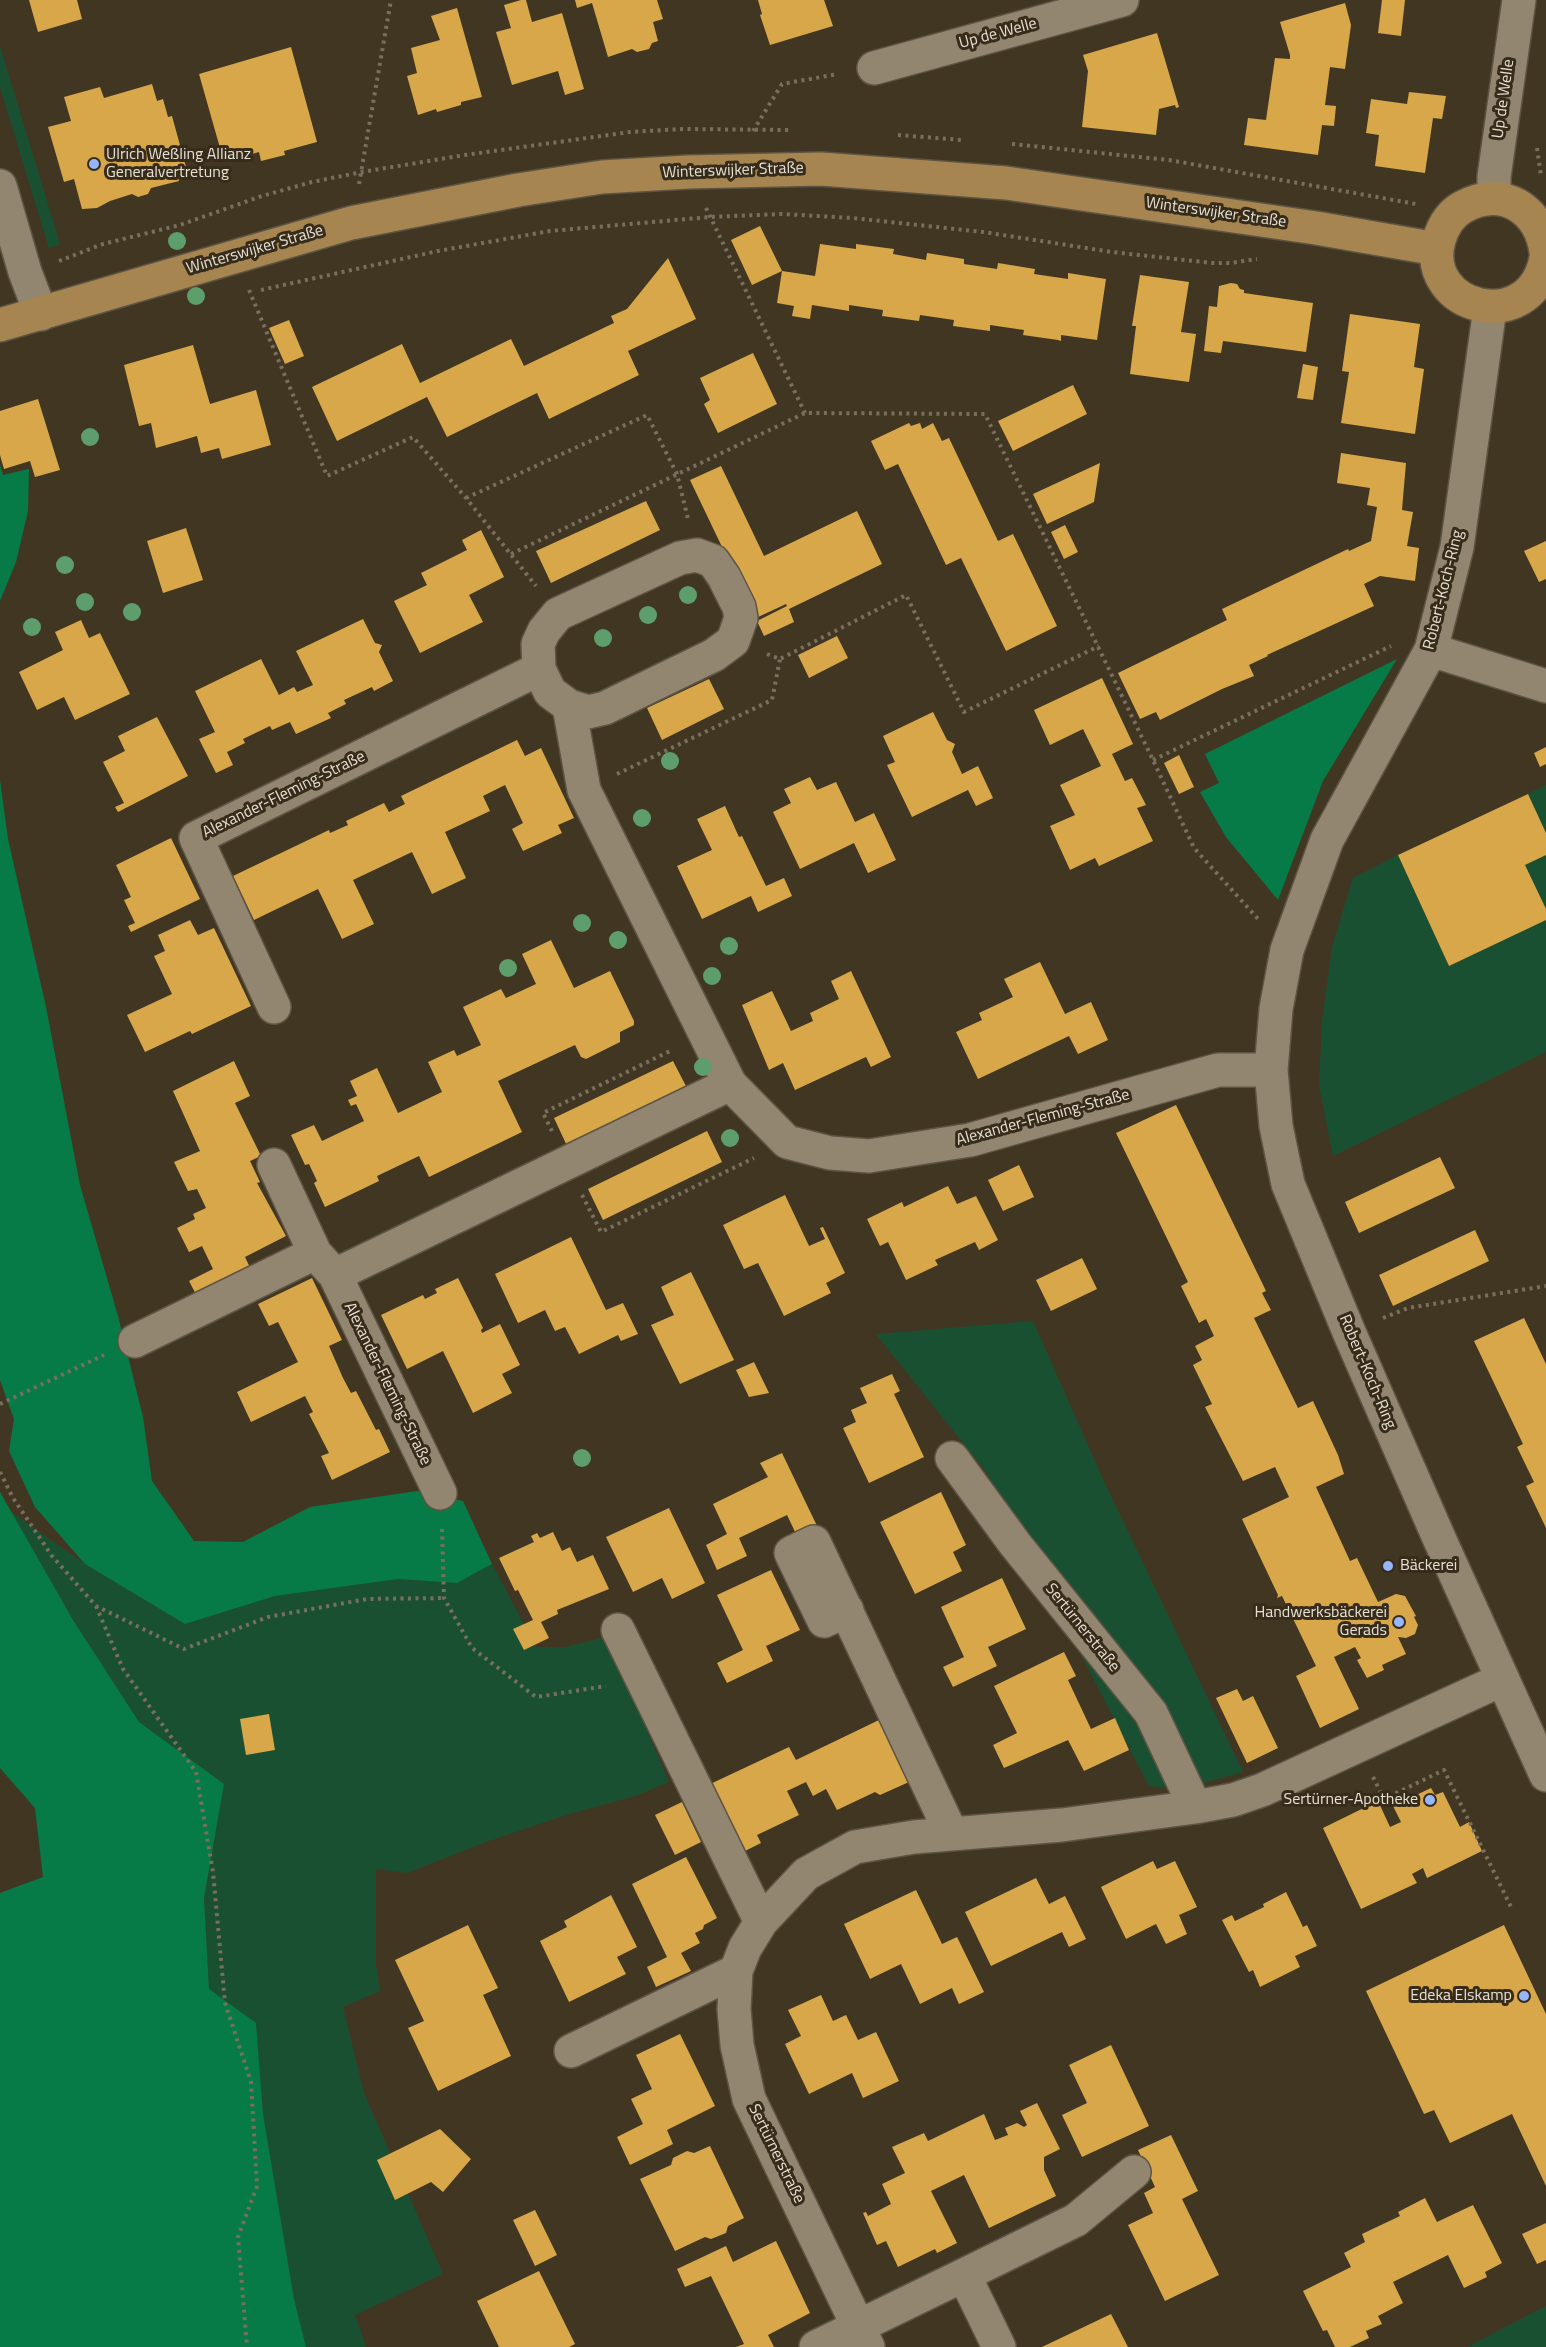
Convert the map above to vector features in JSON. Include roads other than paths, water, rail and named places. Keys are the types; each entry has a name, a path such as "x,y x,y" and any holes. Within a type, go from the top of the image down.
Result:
{"main road":[{"name":"Winterswijker Straße","path":"0,325 351,223 518,190 602,177 688,172 821,169 1006,183 1317,228 1437,249"},
{"path":"1546,252 1544,236 1535,219 1521,207 1494,198 1474,201 1455,211 1442,228 1437,249 1440,270 1451,290 1469,303 1490,308 1509,305 1525,297 1536,285 1544,271 1546,258"}],"street":[{"name":"Up de Welle","path":"874,68 1122,0"},
{"name":"Up de Welle","path":"1494,198 1494,177 1519,0"},
{"path":"0,186 25,272 41,314"},
{"name":"Robert-Koch-Ring","path":"1490,308 1457,547 1431,650 1327,840 1287,950 1276,1009 1271,1070 1276,1126 1288,1184 1349,1332 1546,1775"},
{"path":"697,555 713,561 739,607 741,618 733,641 714,655 604,708 588,712 569,706 550,692 539,669 538,644 544,631 558,614 680,558 697,555"},
{"path":"1431,650 1546,686"},
{"name":"Alexander-Fleming-Straße","path":"274,1007 196,838 539,669"},
{"path":"135,1341 568,1164 730,1084 584,790 569,706"},
{"name":"Alexander-Fleming-Straße","path":"730,1084 787,1142 830,1153 869,1156 970,1140 1218,1070 1271,1070"},
{"name":"Alexander-Fleming-Straße","path":"274,1165 440,1493"},
{"name":"Sertürnerstraße","path":"952,1458 1015,1544 1151,1713 1195,1807"},
{"path":"847,1610 951,1833"},
{"path":"618,1630 760,1922"},
{"name":"Sertürnerstraße","path":"863,2337 749,2098 737,2045 734,2009 736,1971 745,1948 760,1922 807,1874 855,1847 951,1833 1062,1825 1233,1800 1262,1790 1502,1680"},
{"path":"571,2051 736,1971"},
{"path":"816,2347 863,2337 964,2275 1076,2220 1134,2172"},
{"path":"964,2275 999,2347"}],"place":[{"name":"Ulrich Weßling Allianz Generalvertretung","path":"94,164"},
{"name":"Bäckerei","path":"1388,1566"},
{"name":"Handwerksbäckerei Gerads","path":"1399,1622"},
{"name":"Sertürner-Apotheke","path":"1430,1800"},
{"name":"Edeka Elskamp","path":"1524,1996"}]}
